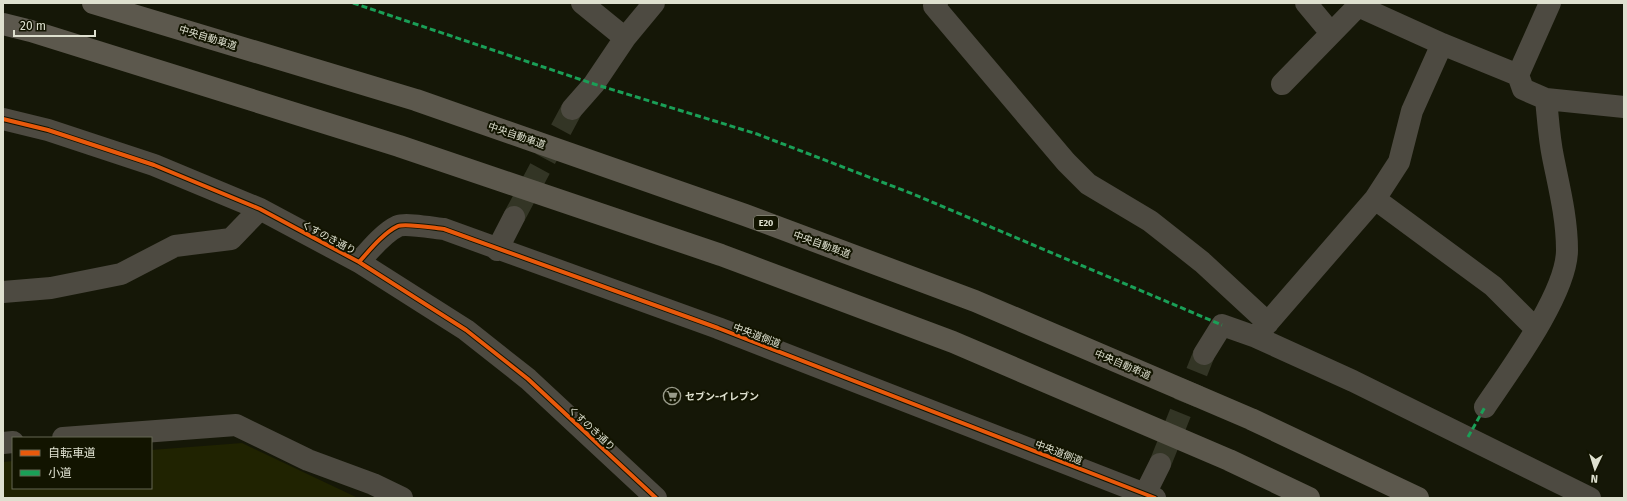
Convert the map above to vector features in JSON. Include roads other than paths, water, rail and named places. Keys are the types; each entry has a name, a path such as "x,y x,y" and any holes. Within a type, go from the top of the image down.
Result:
{"highway":[{"name":"中央自動車道","path":"94,3 416,100 745,215 976,301 1251,419 1418,498"},
{"path":"3,24 31,31 399,146 721,255 953,342 1229,460 1310,498"}],"street":[{"path":"582,3 625,38"},
{"path":"572,109 594,84 625,38 654,3"},
{"path":"1306,3 1331,33"},
{"path":"1550,3 1518,75 1523,89 1546,99 1624,107"},
{"path":"934,4 1066,162 1088,184 1150,221 1202,262 1262,330 1368,388 1590,498"},
{"path":"1282,84 1358,6 1442,44 1518,75"},
{"path":"1262,330 1375,199 1399,162 1412,111 1442,44"},
{"path":"1485,407 1536,329 1561,282 1568,251 1562,196 1552,155 1546,99"},
{"name":"くすのき通り","path":"3,119 48,130 154,165 260,209 359,262 466,330 522,374 656,498"},
{"path":"1375,199 1493,286 1536,329"},
{"path":"3,292 51,288 121,274 175,246 231,239 260,209"},
{"path":"497,250 514,217"},
{"name":"中央道側道","path":"359,262 379,240 398,226 420,226 444,229 497,250 718,328 1150,496"},
{"path":"1204,354 1222,324 1262,330"},
{"path":"75,437 236,424 308,460 372,484 402,498"},
{"path":"1150,496 1160,464"}],"tunnel":[{"path":"514,217 572,109"},
{"path":"1160,464 1204,354"}],"place":[{"name":"セブン-イレブン","path":"672,396"}]}
